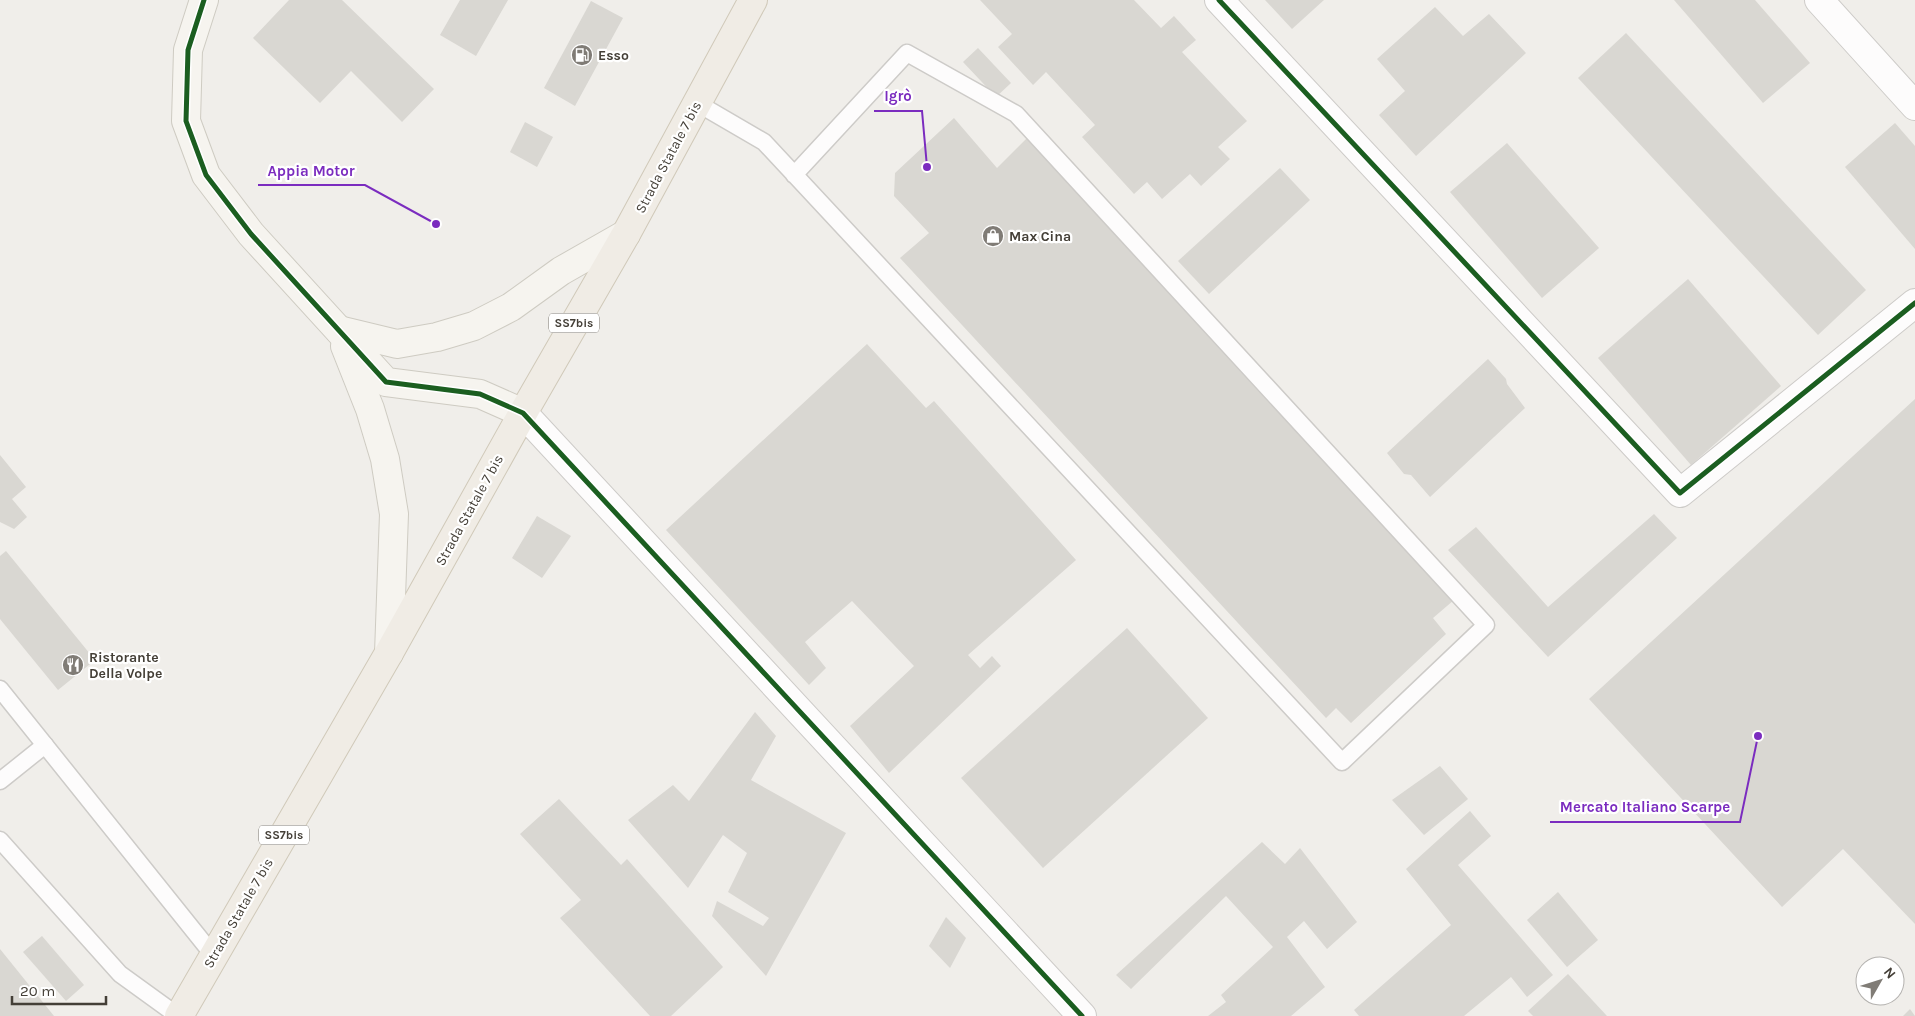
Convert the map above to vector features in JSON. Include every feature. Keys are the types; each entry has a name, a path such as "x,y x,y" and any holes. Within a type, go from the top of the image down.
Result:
{"main road":[{"name":"Strada Statale 7 bis","path":"178,1016 389,653 523,413 626,234 753,0"}],"street":[{"path":"204,0 188,50 186,121 206,175 252,234 386,382 480,394 523,413 1082,1016"},
{"path":"1219,0 1680,493 1915,303"},
{"path":"1819,0 1915,106"},
{"path":"339,330 396,344 437,337 474,326 511,307 561,271 626,234"},
{"path":"339,330 370,408 385,459 394,514 389,653"}],"lane":[{"path":"697,103 764,142 794,175 1342,762 1486,625 1016,114 907,53 794,175"},
{"path":"0,689 214,956"},
{"path":"0,781 45,745"},
{"path":"0,840 120,974 178,1016"}],"building":[{"path":"289,0 342,0 434,89 402,122 351,71 320,103 253,38"},
{"path":"460,0 508,0 476,56 440,35"},
{"path":"980,0 1134,0 1161,28 1174,16 1196,40 1182,52 1247,121 1218,147 1230,159 1201,186 1190,174 1162,199 1147,182 1134,194 1082,137 1095,125 1046,72 1033,85 998,47 1012,34"},
{"path":"1265,0 1324,0 1292,29"},
{"path":"1674,0 1755,0 1810,63 1763,103"},
{"path":"591,1 623,18 575,106 544,88"},
{"path":"1435,7 1463,36 1489,14 1526,53 1416,156 1379,115 1405,91 1377,59"},
{"path":"1626,33 1866,290 1818,335 1578,78"},
{"path":"978,48 1011,83 996,97 963,62"},
{"path":"954,118 997,168 1027,138 1454,600 1433,618 1446,634 1351,723 1336,708 1326,718 900,258 929,233 894,196 895,173"},
{"path":"525,122 553,137 537,167 510,152"},
{"path":"1895,123 1915,146 1915,249 1845,167"},
{"path":"1507,143 1599,248 1542,298 1450,192"},
{"path":"1280,168 1310,200 1209,294 1178,261"},
{"path":"1688,279 1781,386 1691,465 1598,358"},
{"path":"867,344 926,408 934,401 1076,560 968,655 980,668 992,656 1001,666 889,773 850,726 914,666 852,601 805,642 826,668 809,685 666,530"},
{"path":"1488,359 1506,379 1507,384 1525,408 1430,497 1411,475 1404,474 1387,453"},
{"path":"1915,399 1915,924 1843,849 1782,907 1589,699"},
{"path":"0,455 26,487 12,499 27,517 14,529 0,522"},
{"path":"1654,514 1677,538 1548,657 1448,550 1476,527 1548,607"},
{"path":"537,516 571,536 542,578 512,558"},
{"path":"6,551 95,660 58,690 0,619 0,556"},
{"path":"1127,628 1208,718 1043,868 961,778"},
{"path":"755,712 776,736 751,780 846,833 766,976 712,916 717,901 763,926 769,918 728,892 747,853 723,835 688,888 628,820 673,785 689,801"},
{"path":"1440,766 1468,799 1424,835 1392,800"},
{"path":"559,799 621,865 627,859 723,967 671,1016 650,1016 560,918 581,900 520,834"},
{"path":"1470,811 1491,836 1458,865 1553,975 1527,997 1511,977 1464,1016 1359,1016 1354,1010 1451,925 1406,869"},
{"path":"1262,842 1285,864 1300,848 1357,922 1327,949 1304,921 1287,937 1325,987 1291,1016 1208,1016 1226,1002 1221,995 1273,947 1226,896 1131,989 1116,975"},
{"path":"1558,892 1598,940 1567,967 1527,920"},
{"path":"946,917 966,938 950,968 929,946"},
{"path":"42,936 84,985 66,1001 23,952"},
{"path":"0,949 54,1016 0,1016"},
{"path":"1568,974 1607,1016 1533,1016 1528,1011"},
{"path":"1910,1009 1915,1016 1903,1016"}],"cycle path":[{"path":"204,0 188,50 186,121 206,175 251,234 386,382 480,394 523,413 1082,1016"},
{"path":"1219,0 1680,493 1915,303"}],"place":[{"name":"Esso","path":"582,55"},
{"name":"Igrò","path":"927,167"},
{"name":"Appia Motor","path":"436,224"},
{"name":"Max Cina","path":"993,236"},
{"name":"Ristorante Della Volpe","path":"73,665"},
{"name":"Mercato Italiano Scarpe","path":"1758,736"}]}
